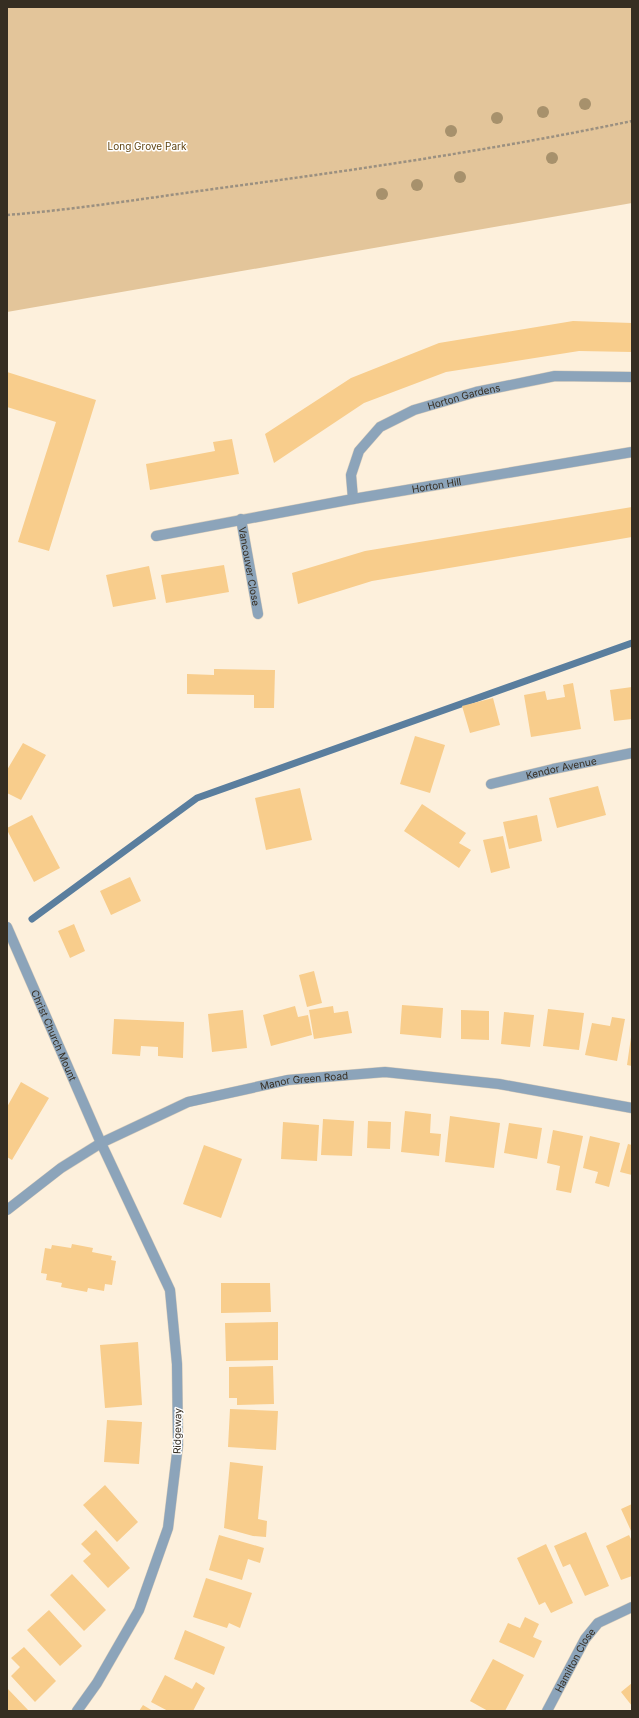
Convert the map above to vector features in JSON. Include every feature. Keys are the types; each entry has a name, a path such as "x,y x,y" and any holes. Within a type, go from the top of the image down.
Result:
{"street":[{"name":"Horton Gardens","path":"353,498 351,475 359,451 380,427 414,410 476,392 555,376 632,377"},
{"name":"Horton Hill","path":"156,536 353,498 632,452"},
{"name":"Vancouver Close","path":"241,519 258,614"},
{"name":"Kendor Avenue","path":"491,784 553,769 632,753"},
{"name":"Christ Church Mount","path":"7,927 101,1143"},
{"name":"Manor Green Road","path":"7,1210 60,1168 101,1143 188,1102 288,1080 385,1072 499,1084 632,1108"},
{"name":"Ridgeway","path":"77,1711 97,1683 139,1610 168,1528 178,1445 177,1364 170,1290 101,1143"},
{"name":"Hamilton Close","path":"547,1711 585,1639 598,1623 632,1607"}],"path":[{"path":"7,215 91,206 422,160 569,134 632,121"}],"green space":[{"name":"Long Grove Park","path":"7,7 632,7 632,203 7,312"}],"building":[{"path":"573,321 632,323 632,352 579,351 446,372 364,403 274,463 265,434 351,378 439,343"},
{"path":"7,372 96,400 49,551 18,542 56,422 7,407"},
{"path":"232,439 239,474 150,490 146,464 215,451 213,442"},
{"path":"632,507 632,537 372,581 298,604 292,573 365,551"},
{"path":"224,565 229,592 166,603 161,575"},
{"path":"149,566 156,599 113,607 106,575"},
{"path":"214,669 275,670 274,708 254,708 254,695 187,694 187,674 214,675"},
{"path":"573,683 581,729 531,737 524,695 545,691 547,700 565,697 563,685"},
{"path":"632,687 632,719 614,721 610,690"},
{"path":"493,698 500,725 470,733 462,706"},
{"path":"415,736 445,745 430,793 400,784"},
{"path":"23,743 46,755 21,800 7,793 7,770"},
{"path":"598,786 606,815 557,828 549,798"},
{"path":"300,788 312,840 266,850 255,798"},
{"path":"422,804 466,833 459,843 471,850 459,868 404,831"},
{"path":"32,815 60,868 34,882 7,830 7,828"},
{"path":"537,815 542,841 509,849 503,822"},
{"path":"503,836 510,868 491,873 483,840"},
{"path":"130,877 141,901 111,915 100,891"},
{"path":"74,924 85,951 70,958 58,931"},
{"path":"314,971 322,1003 307,1007 299,975"},
{"path":"402,1005 443,1008 441,1038 400,1034"},
{"path":"295,1006 298,1017 308,1015 312,1035 271,1046 263,1015"},
{"path":"333,1006 334,1013 348,1011 352,1033 314,1039 309,1010"},
{"path":"548,1009 584,1013 579,1050 543,1046"},
{"path":"243,1010 247,1048 212,1052 208,1014"},
{"path":"461,1010 489,1011 489,1040 461,1039"},
{"path":"504,1012 534,1015 530,1047 501,1044"},
{"path":"612,1017 625,1019 617,1061 585,1055 592,1023 610,1026"},
{"path":"114,1019 184,1022 183,1058 158,1056 158,1047 141,1046 140,1056 112,1054"},
{"path":"632,1037 632,1066 627,1065"},
{"path":"21,1082 49,1098 12,1160 7,1157 7,1107"},
{"path":"405,1111 431,1114 430,1133 441,1134 439,1156 401,1152"},
{"path":"450,1116 500,1123 494,1168 445,1162"},
{"path":"323,1119 354,1121 352,1156 321,1155"},
{"path":"368,1121 391,1122 390,1149 367,1148"},
{"path":"283,1122 319,1125 317,1161 281,1159"},
{"path":"509,1123 542,1128 537,1159 504,1153"},
{"path":"553,1130 583,1136 571,1193 556,1190 560,1166 547,1163"},
{"path":"590,1136 620,1143 609,1187 595,1183 598,1172 583,1168"},
{"path":"628,1144 632,1145 632,1175 620,1172"},
{"path":"204,1145 242,1159 221,1218 183,1204"},
{"path":"72,1244 93,1248 92,1252 112,1256 111,1260 116,1261 112,1285 105,1284 104,1291 88,1288 87,1292 61,1287 62,1283 46,1280 47,1274 41,1273 45,1248 51,1249 52,1245 71,1248"},
{"path":"221,1283 270,1283 271,1312 221,1313"},
{"path":"278,1322 278,1360 226,1361 225,1323"},
{"path":"138,1342 142,1405 105,1408 100,1345"},
{"path":"273,1366 274,1404 237,1405 237,1398 229,1398 229,1367"},
{"path":"230,1409 278,1411 276,1450 228,1447"},
{"path":"107,1420 142,1422 139,1464 104,1462"},
{"path":"230,1462 263,1466 258,1519 267,1521 266,1537 253,1536 224,1528"},
{"path":"105,1485 138,1522 117,1542 83,1505"},
{"path":"632,1504 632,1533 621,1509"},
{"path":"96,1530 130,1568 108,1588 83,1561 91,1554 81,1544"},
{"path":"586,1532 609,1586 585,1596 570,1564 563,1567 554,1546"},
{"path":"219,1535 264,1548 260,1563 248,1559 242,1580 209,1570"},
{"path":"629,1535 632,1541 632,1576 621,1580 606,1546"},
{"path":"546,1544 573,1603 551,1613 545,1602 539,1605 517,1558"},
{"path":"72,1574 106,1610 84,1631 50,1595"},
{"path":"206,1578 252,1593 240,1628 229,1623 227,1628 193,1617"},
{"path":"49,1610 82,1646 60,1666 27,1630"},
{"path":"525,1617 539,1624 533,1637 542,1641 534,1658 499,1642 508,1623 520,1628"},
{"path":"185,1630 225,1647 214,1675 174,1659"},
{"path":"24,1647 56,1681 35,1702 11,1676 20,1667 11,1658"},
{"path":"493,1659 524,1675 505,1711 488,1711 470,1701"},
{"path":"165,1675 192,1689 196,1682 205,1688 193,1711 168,1711 151,1702"},
{"path":"632,1683 632,1706 621,1692"},
{"path":"7,1688 29,1711 7,1711"},
{"path":"143,1705 153,1711 139,1711"}],"waterway":[{"path":"32,919 197,798 632,643"}]}
